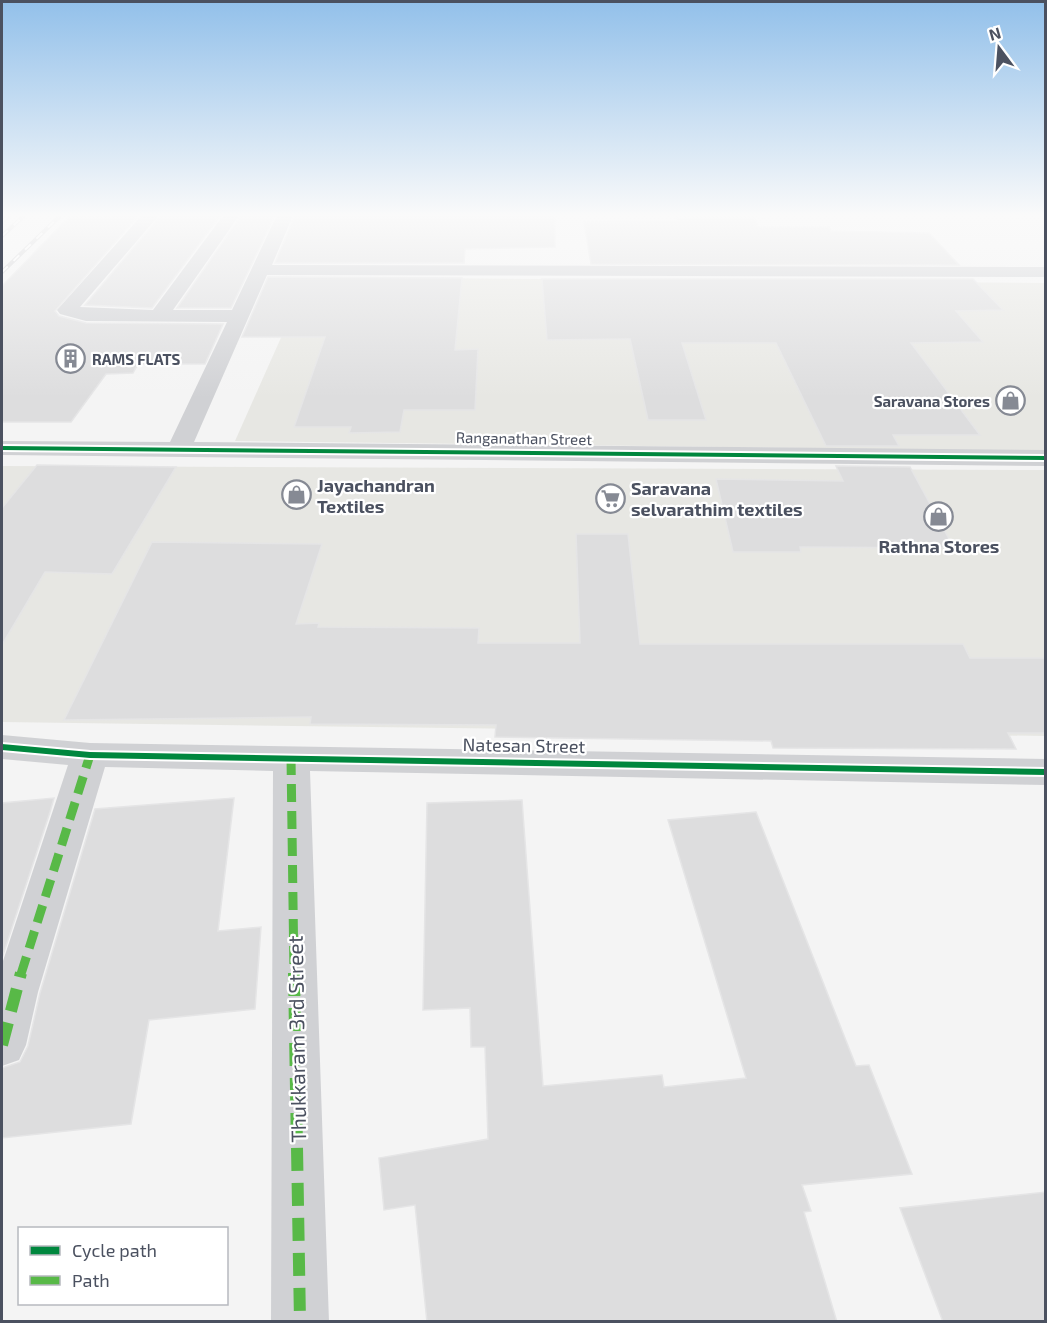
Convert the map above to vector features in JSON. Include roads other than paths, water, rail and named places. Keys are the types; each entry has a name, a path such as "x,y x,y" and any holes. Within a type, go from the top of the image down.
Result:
{"street":[{"path":"98,275 67,310 76,314 238,316"},
{"path":"159,315 188,275"},
{"path":"179,449 258,275"},
{"name":"Ranganathan Street","path":"2,448 1046,458"},
{"name":"Natesan Street","path":"2,747 90,755 1046,771"},
{"path":"2,1045 15,992 90,755"},
{"name":"Thukkaram 3rd Street","path":"291,757 300,1322"}],"place":[{"name":"RAMS FLATS","path":"71,359"},
{"name":"Saravana Stores","path":"1011,401"},
{"name":"Jayachandran Textiles","path":"296,495"},
{"name":"Saravana selvarathim textiles","path":"610,498"},
{"name":"Rathna Stores","path":"939,517"}]}
